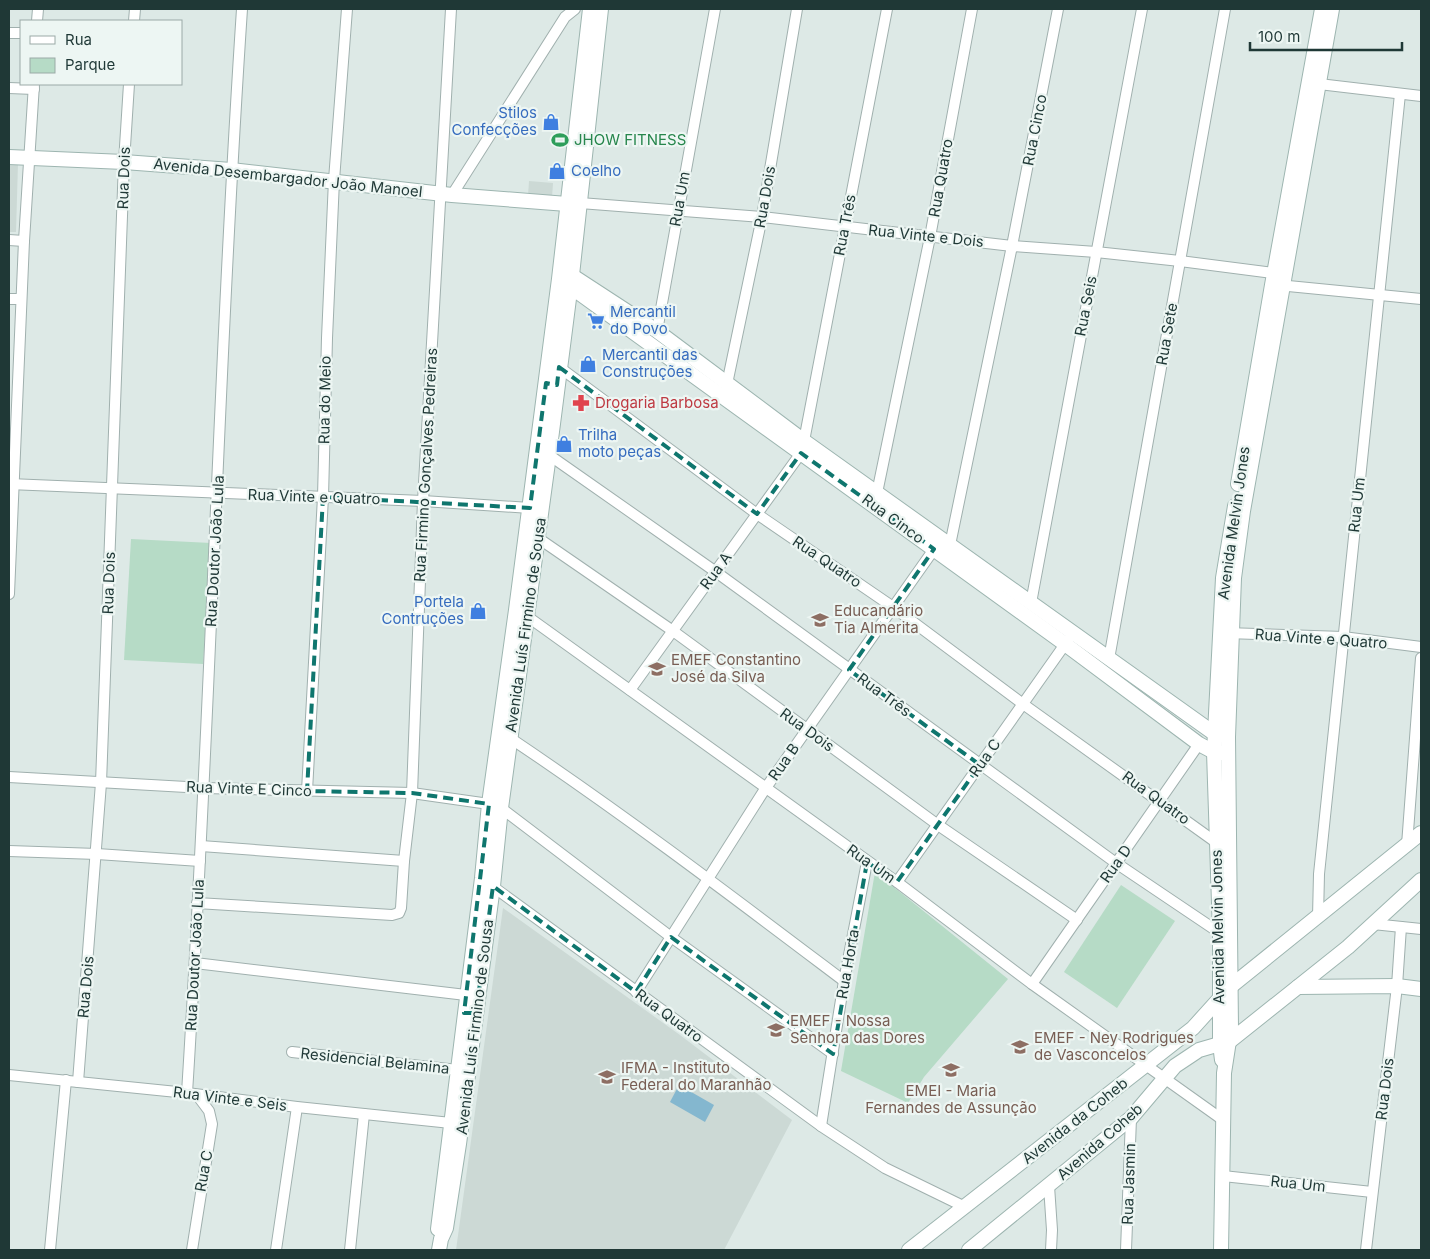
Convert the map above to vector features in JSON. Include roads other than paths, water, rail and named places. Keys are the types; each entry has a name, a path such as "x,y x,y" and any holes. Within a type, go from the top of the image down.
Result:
{"main road":[{"name":"Avenida Luís Firmino de Sousa","path":"574,203 590,9"},
{"name":"Avenida Luís Firmino de Sousa","path":"440,1245 446,1228 455,1172 470,1013 466,995 482,878 510,738 530,508 551,384 601,9"},
{"name":"Avenida Melvin Jones","path":"1225,1042 1220,999 1220,933 1214,752 1222,736 1226,633 1243,511 1322,9"},
{"name":"Avenida Melvin Jones","path":"1278,280 1319,84 1332,9"},
{"name":"Avenida Desembargador João Manoel","path":"9,157 124,162 231,170 446,194 574,203"},
{"name":"Avenida Luís Firmino de Sousa","path":"440,1245 437,1226 458,1070 493,886 495,806 522,613 538,538 549,455 551,384 559,367 565,277"},
{"name":"Rua Cinco","path":"565,277 657,331 728,384 803,447 877,493 942,544 1069,638 1199,744 1214,752 1229,753"},
{"name":"Rua Cinco","path":"565,277 803,447 942,544 1031,603 1069,638 1109,659 1222,736"},
{"name":"Avenida Melvin Jones","path":"1221,1250 1225,1042 1230,987 1229,753 1222,736"},
{"name":"Avenida da Coheb","path":"909,1250 1193,1028 1230,987 1421,833"},
{"path":"1373,924 1421,880"},
{"name":"Avenida Coheb","path":"973,1248 1131,1118 1164,1078 1186,1058 1199,1050 1225,1042 1298,987 1348,947 1373,924"},
{"path":"1298,987 1397,986 1421,989"}],"street":[{"name":"Rua Doutor João Lula","path":"192,1094 197,902 218,493 231,170 242,9"},
{"name":"Rua do Meio","path":"306,791 323,497 326,338 334,180 347,9"},
{"name":"Rua Firmino Gonçalves Pedreiras","path":"197,902 392,915 399,913 401,908 412,793 423,501 446,194 451,9"},
{"path":"446,194 565,17 574,9"},
{"name":"Rua Um","path":"657,331 715,9"},
{"name":"Rua Dois","path":"728,384 762,217 797,9"},
{"name":"Rua Três","path":"803,447 887,9"},
{"name":"Rua Quatro","path":"877,493 930,237 972,9"},
{"name":"Rua Cinco","path":"942,544 1012,246 1058,9"},
{"name":"Rua Seis","path":"1031,603 1142,9"},
{"name":"Rua Sete","path":"1109,659 1225,9"},
{"path":"1319,84 1421,96"},
{"name":"Rua Dois","path":"78,1082 101,783 124,162 129,85"},
{"path":"9,88 34,86 28,158 21,299 13,355 9,594"},
{"name":"Rua Um","path":"1318,917 1319,874 1400,94"},
{"name":"Rua Vinte e Dois","path":"574,203 678,209 762,217 1012,246 1180,261 1278,280 1421,299"},
{"path":"9,240 24,241"},
{"path":"9,299 21,299"},
{"name":"Rua Quatro","path":"559,367 757,514 893,607 1023,704 1160,800 1217,843"},
{"name":"Rua A","path":"630,690 716,572 803,447"},
{"name":"Rua Três","path":"549,455 716,572 1116,863 1220,933"},
{"name":"Rua Vinte e Quatro","path":"11,484 423,501 530,508"},
{"name":"Rua Dois","path":"538,538 673,631 938,825 1077,920"},
{"name":"Rua B","path":"636,992 765,789 893,607 942,544"},
{"name":"Rua Um","path":"522,613 897,882 1032,984 1223,1120"},
{"name":"Rua Vinte e Quatro","path":"1226,633 1343,637 1421,647"},
{"name":"Rua C","path":"897,882 1069,638"},
{"path":"1407,845 1421,658"},
{"path":"510,738 561,772 844,981"},
{"name":"Rua D","path":"1032,984 1199,744"},
{"name":"Rua Vinte E Cinco","path":"9,777 204,788 412,793 495,806"},
{"path":"495,806 671,937 833,1054"},
{"path":"201,846 404,861"},
{"path":"9,851 96,854 200,861"},
{"name":"Rua Horta","path":"821,1126 844,981 867,862"},
{"name":"Rua Quatro","path":"482,878 821,1126 885,1168 965,1207"},
{"path":"1373,924 1421,929"},
{"name":"Rua Dois","path":"1366,1250 1397,986 1401,927"},
{"path":"195,963 466,995"},
{"name":"Residencial Belamina","path":"292,1052 458,1070"},
{"name":"Rua Vinte e Seis","path":"9,1075 451,1123"},
{"path":"50,1250 66,1080"},
{"name":"Rua C","path":"192,1094 209,1111 212,1124 192,1250"},
{"path":"276,1250 297,1107"},
{"path":"350,1250 364,1114"},
{"name":"Rua Jasmin","path":"1126,1250 1131,1118"},
{"name":"Rua Um","path":"1223,1176 1372,1192"},
{"path":"1049,1186 1052,1230 1051,1250"}],"water":[{"path":"679,1085 714,1105 705,1122 670,1102"}],"place":[{"name":"Stilos Confecções","path":"551,122"},
{"name":"JHOW FITNESS","path":"560,140"},
{"name":"Coelho","path":"557,171"},
{"name":"Mercantil do Povo","path":"596,321"},
{"name":"Mercantil das Construções","path":"588,364"},
{"name":"Drogaria Barbosa","path":"581,403"},
{"name":"Trilha moto peças","path":"564,444"},
{"name":"Portela Contruções","path":"478,611"},
{"name":"Educandário Tia Almerita","path":"820,620"},
{"name":"EMEF Constantino José da Silva","path":"657,669"},
{"name":"EMEF - Nossa Senhora das Dores","path":"776,1030"},
{"name":"EMEF - Ney Rodrigues de Vasconcelos","path":"1020,1047"},
{"name":"EMEI - Maria Fernandes de Assunção","path":"951,1070"},
{"name":"IFMA - Instituto Federal do Maranhão","path":"607,1077"}]}
